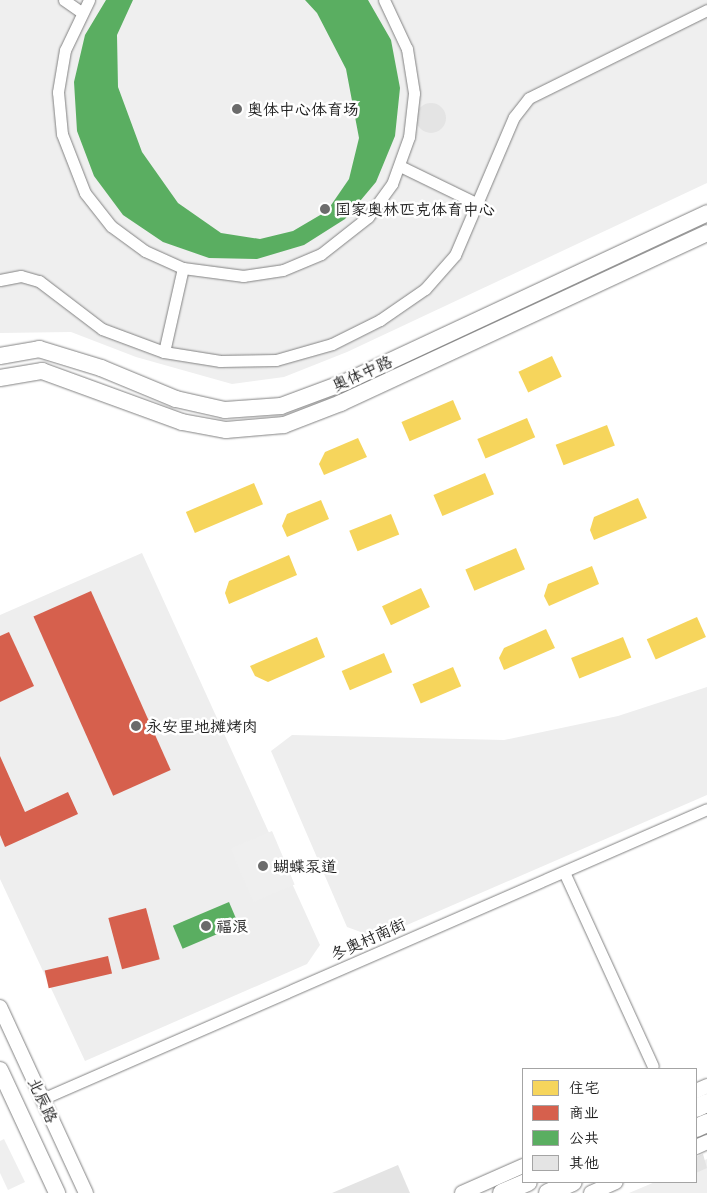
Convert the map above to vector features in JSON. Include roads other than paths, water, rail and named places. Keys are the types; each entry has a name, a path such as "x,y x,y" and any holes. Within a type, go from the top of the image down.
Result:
{"main road":[{"name":"奥体中路","path":"0,356 39,349 101,368 176,399 225,410 280,406 343,383 707,213"},
{"name":"奥体中路","path":"0,378 42,371 182,422 226,430 284,425 341,403 707,233"},
{"name":"北辰路","path":"0,1070 57,1193"},
{"path":"502,1193 526,1183"},
{"path":"548,1193 572,1183"}],"street":[{"path":"64,0 81,12"},
{"path":"88,0 65,50 58,92 62,134 75,174 111,226 145,251 183,268 250,275 283,270 321,254 368,217 400,166 412,123 413,78 402,35 384,0"},
{"path":"0,280 20,276 39,281 102,329 164,352 220,361 276,360 332,344 380,320 425,289 455,255 480,205 514,116 529,98 707,10"},
{"path":"400,166 480,205"},
{"path":"164,352 183,268"},
{"name":"冬奥村南街","path":"42,1099 707,809"},
{"path":"564,872 653,1066"},
{"name":"北辰路","path":"0,1007 86,1193"},
{"path":"462,1193 522,1166"},
{"path":"591,1193 614,1183"}],"place":[{"name":"奥体中心体育场","path":"237,109"},
{"name":"国家奥林匹克体育中心","path":"325,209"},
{"name":"永安里地摊烤肉","path":"136,726"},
{"name":"蝴蝶泵道","path":"263,866"},
{"name":"福浪","path":"206,926"}]}
